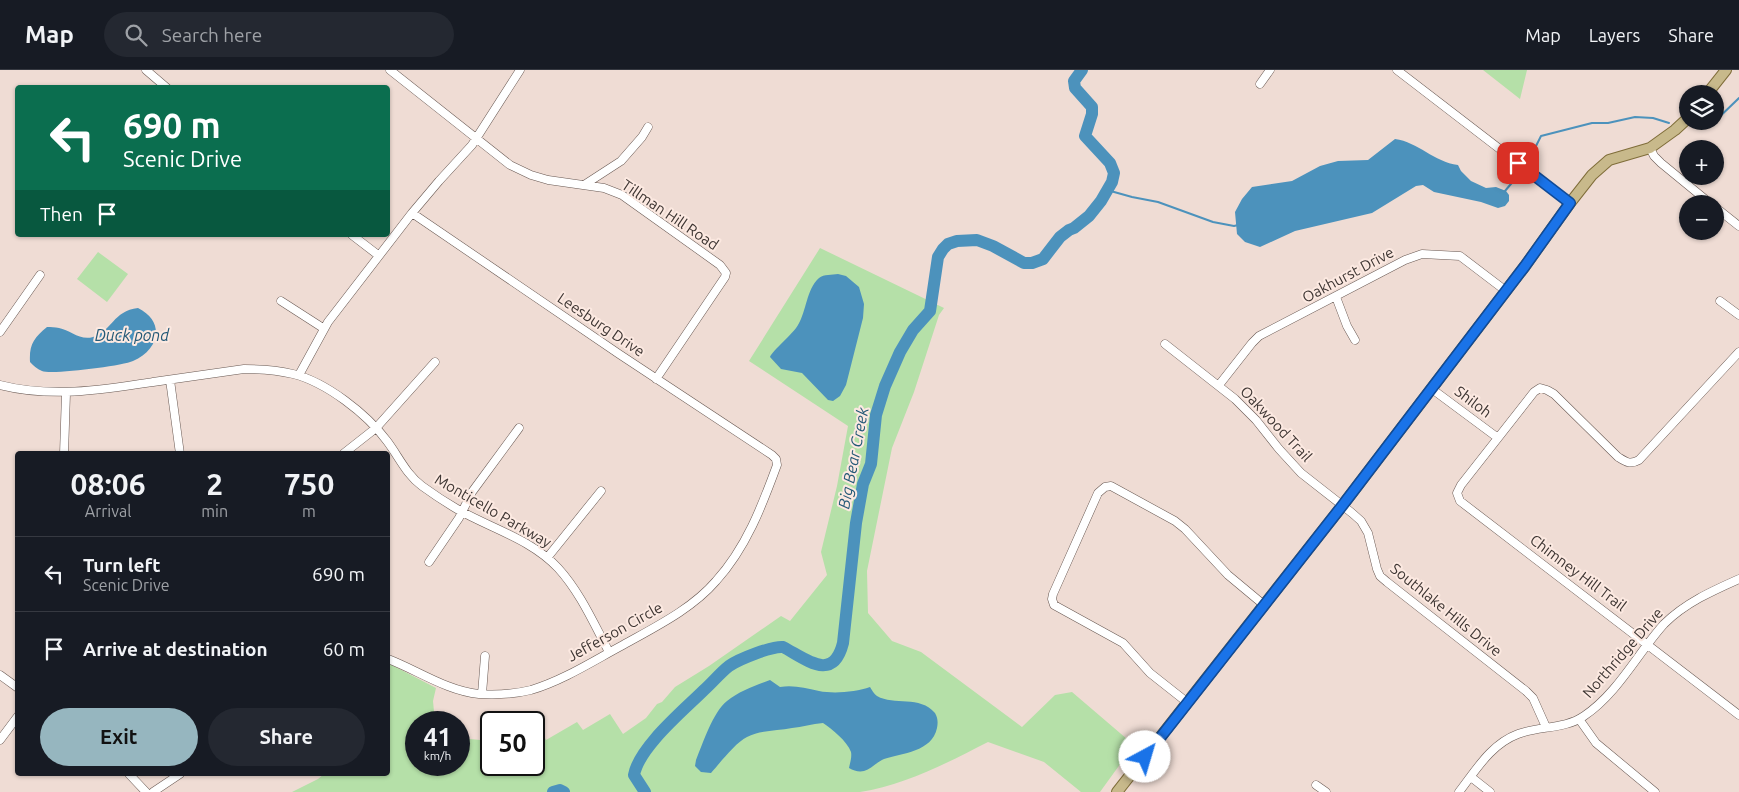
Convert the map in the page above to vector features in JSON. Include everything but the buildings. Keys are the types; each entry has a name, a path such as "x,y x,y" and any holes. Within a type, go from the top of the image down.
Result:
{"main road":[{"path":"1714,85 1726,70"},
{"path":"1117,792 1342,506 1592,175 1602,164 1609,160 1650,148 1679,126"}],"street":[{"path":"146,70 164,85"},
{"name":"Tillman Hill Road","path":"391,70 510,165 531,175 548,180 604,188 622,195 720,265 726,273 726,277 656,379"},
{"path":"299,375 323,328 412,213 476,139 520,70"},
{"path":"1260,84 1270,70"},
{"path":"1397,70 1570,203"},
{"path":"584,185 621,161 642,137 648,127"},
{"path":"1650,148 1654,156 1661,163 1700,195"},
{"name":"Leesburg Drive","path":"412,213 776,459"},
{"path":"1724,214 1739,226"},
{"path":"355,237 378,255"},
{"name":"Oakhurst Drive","path":"1219,385 1252,342 1259,336 1406,260 1422,254 1460,256 1506,291"},
{"path":"0,332 40,275"},
{"path":"1336,297 1347,326 1355,340"},
{"path":"281,301 323,328"},
{"path":"1720,301 1739,315"},
{"name":"Oakwood Trail","path":"1165,344 1235,399 1256,420 1301,473 1342,506"},
{"path":"1498,438 1534,392 1540,388 1554,394 1618,457 1627,463 1635,463 1739,352"},
{"path":"347,451 376,428 435,362"},
{"name":"Monticello Parkway","path":"0,385 24,391 66,393 104,390 244,369 261,369 299,375 332,392 364,414 412,478 462,512 499,528 547,558 558,568 578,595 609,652"},
{"path":"170,380 180,451"},
{"name":"Shiloh","path":"1432,389 1498,438"},
{"path":"64,451 66,393"},
{"path":"429,562 462,512 472,492 519,428"},
{"name":"Chimney Hill Trail","path":"1498,438 1461,485 1457,493 1460,501 1739,715"},
{"name":"Jefferson Circle","path":"390,660 460,690 482,694 516,693 532,689 577,671 700,598 717,581 750,533 777,465 776,459"},
{"path":"1188,703 1150,673 1123,643 1054,605 1053,594 1098,493 1105,487 1111,486 1167,515 1185,529 1228,575 1264,604"},
{"path":"547,558 601,491"},
{"name":"Southlake Hills Drive","path":"1342,506 1360,521 1368,533 1376,569 1380,576 1526,691 1533,698 1546,728"},
{"name":"Northridge Drive","path":"1459,792 1489,754 1506,739 1519,733 1579,720 1613,690 1648,644 1677,612 1699,598 1739,579"},
{"path":"482,694 485,656"},
{"path":"0,675 15,686"},
{"path":"0,740 15,720"},
{"path":"1579,720 1596,744 1655,792"},
{"path":"131,776 146,792"},
{"path":"154,792 177,776"},
{"path":"1471,777 1490,792"},
{"path":"1316,785 1326,792"}],"green space":[{"path":"1483,70 1527,70 1520,99"},
{"path":"820,248 944,308 939,315 914,392 892,448 867,571 868,613 892,641 921,652 1022,727 1055,695 1072,692 1134,745 1100,792 1081,792 1044,762 988,742 909,779 860,792 292,792 322,776 390,776 390,664 436,688 433,701 434,711 405,711 405,776 470,776 470,739 480,740 480,776 545,776 545,738 546,740 577,722 583,730 610,714 623,734 646,718 657,704 662,702 675,687 781,616 790,621 827,575 821,552 837,486 848,426 749,361"},
{"path":"98,252 128,274 107,302 77,279"}],"water":[{"path":"1395,139 1411,144 1441,160 1458,165 1471,181 1486,188 1496,187 1506,191 1509,195 1509,201 1505,206 1498,208 1481,202 1434,192 1423,185 1416,186 1372,213 1295,231 1260,247 1245,242 1237,234 1235,212 1242,199 1252,187 1292,181 1320,166 1338,161 1368,160"},
{"path":"838,274 846,276 859,287 864,304 863,318 846,385 840,396 833,401 828,400 802,373 781,369 770,357 798,325 809,294 819,278"},
{"name":"Duck pond","path":"138,308 153,321 156,328 156,336 149,350 133,361 58,372 42,371 30,362 30,350 33,342 47,327 63,329 84,338 93,337 105,330 123,313"},
{"path":"770,680 780,687 831,692 852,691 870,687 876,695 884,699 915,702 929,708 935,713 938,720 937,728 934,736 923,747 884,759 864,771 856,771 849,768 851,752 849,748 839,736 823,723 752,735 742,740 711,773 701,772 695,766 696,760 717,712 732,697"}],"waterway":[{"name":"Big Bear Creek","path":"645,792 634,775 644,753 663,730 729,666 740,660 778,647 783,647 809,662 818,664 826,665 833,662 838,655 843,643 856,523 863,484 871,464 876,415 885,386 900,352 913,330 930,311 938,257 948,244 957,241 977,240 993,246 1024,263 1032,263 1043,259 1060,237 1089,216 1101,201 1112,182 1114,173 1110,163 1085,136 1092,114 1092,107 1075,88 1074,81 1082,70"},
{"path":"1724,112 1739,98"},
{"path":"1528,162 1541,136 1592,123 1608,123 1635,117 1653,118 1669,123"},
{"path":"1505,191 1521,172"},
{"path":"1107,190 1158,202 1213,222 1238,225"},
{"name":"Big Bear Creek","path":"553,792 560,790 564,792"}],"route":[{"path":"1145,757 1342,506 1525,266 1570,203 1518,163"}]}
